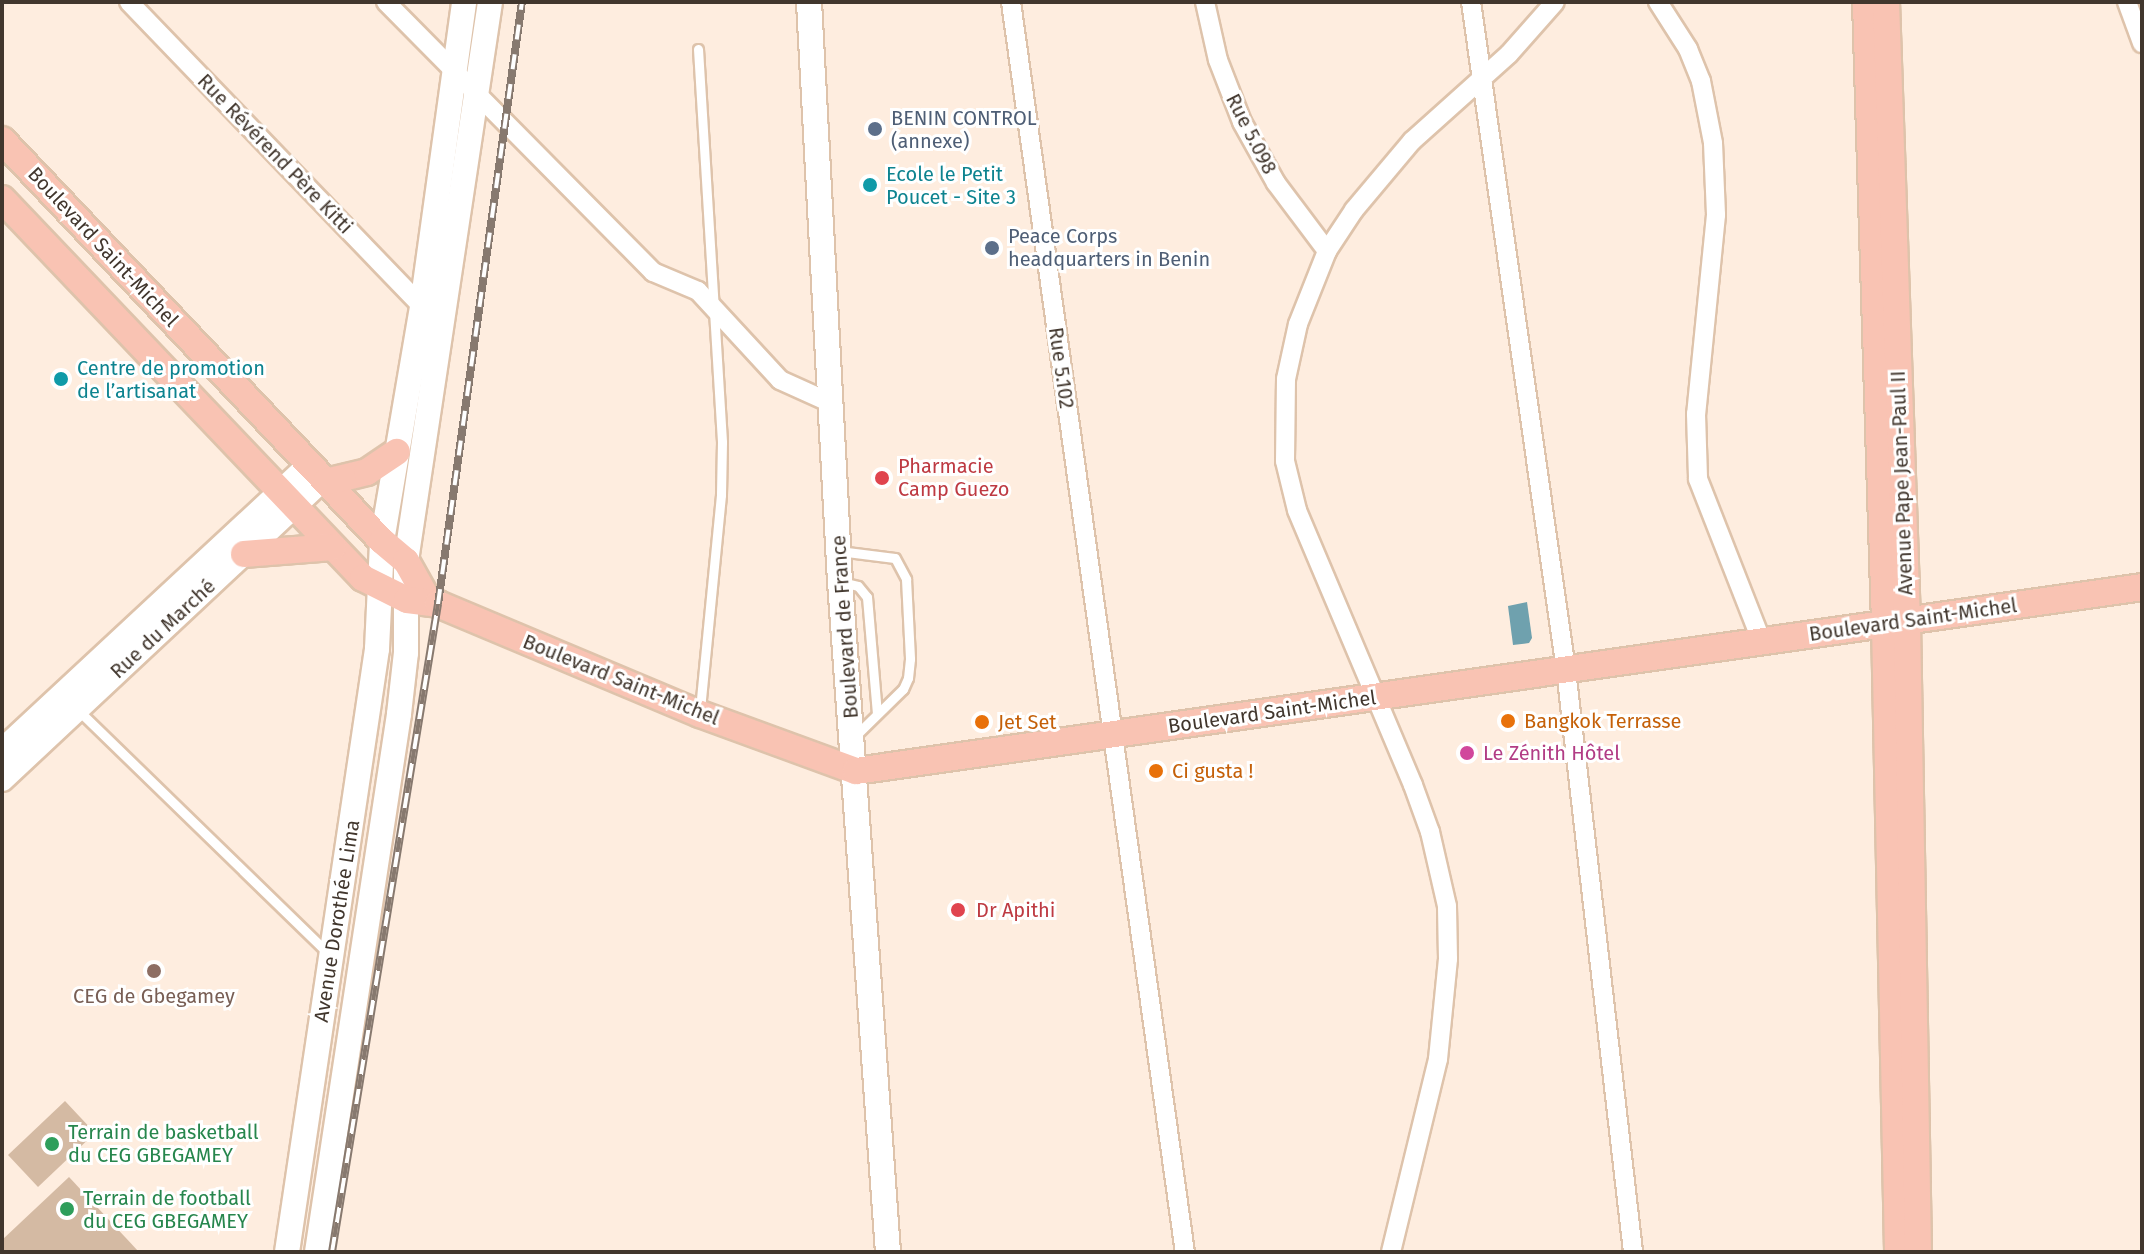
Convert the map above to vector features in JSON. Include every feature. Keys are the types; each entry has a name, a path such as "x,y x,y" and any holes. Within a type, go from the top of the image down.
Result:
{"main road":[{"path":"406,598 382,541 422,306 464,2"},
{"path":"406,561 490,2"},
{"name":"Boulevard de France","path":"809,2 840,581 854,737 888,1252"},
{"name":"Avenue Pape Jean-Paul II","path":"1866,2 1896,622 1918,1252"},
{"name":"Avenue Pape Jean-Paul II","path":"1886,2 1896,622 1898,1252"},
{"name":"Boulevard Saint-Michel","path":"2,140 382,541 406,561 406,598"},
{"name":"Boulevard Saint-Michel","path":"2,199 363,578 406,598 700,714 856,771 2142,587"},
{"path":"320,475 367,472 397,452"},
{"name":"Rue du Marché","path":"2,751 288,499 320,475"},
{"name":"Rue du Marché","path":"2,779 244,554 288,499"},
{"path":"244,554 333,547"},
{"name":"Avenue Dorothée Lima","path":"287,1252 332,957 406,598"},
{"name":"Avenue Dorothée Lima","path":"317,1252 399,714 406,598"}],"street":[{"name":"Rue Révérend Père Kitti","path":"129,2 422,306"},
{"path":"386,2 653,272 698,291 780,380 831,403"},
{"name":"Rue 5.102","path":"1011,2 1185,1252"},
{"name":"Rue 5.098","path":"1205,2 1218,60 1242,122 1276,183 1327,251"},
{"path":"1471,2 1566,670 1633,1252"},
{"path":"1391,1252 1438,1059 1445,1008 1447,920 1430,832 1306,536 1285,461 1283,409 1290,353 1327,251 1354,210 1412,141 1482,79 1539,23 1555,2"},
{"path":"1658,2 1688,49 1697,70 1709,110 1713,143 1716,215 1696,414 1698,479 1762,642"},
{"path":"2127,2 2142,43"}],"lane":[{"path":"698,49 722,442 721,495 700,714"},
{"path":"839,551 895,558 906,579 908,678 903,689 854,737"},
{"path":"840,581 858,586 867,597 877,714"},
{"path":"76,709 332,957"}],"shaded area":[{"name":"Terrain de basketball du CEG GBEGAMEY","path":"65,1101 95,1133 38,1187 8,1155"},
{"name":"Terrain de football du CEG GBEGAMEY","path":"69,1177 139,1252 2,1252 2,1240"}],"water":[{"path":"1527,602 1532,638 1529,643 1513,645 1508,606"}],"railway":[{"path":"332,1252 438,604 522,2"}],"place":[{"name":"BENIN CONTROL (annexe)","path":"875,129"},
{"name":"Ecole le Petit Poucet - Site 3","path":"870,185"},
{"name":"Peace Corps headquarters in Benin","path":"992,248"},
{"name":"Centre de promotion de l’artisanat","path":"61,379"},
{"name":"Pharmacie Camp Guezo","path":"882,478"},
{"name":"Bangkok Terrasse","path":"1508,721"},
{"name":"Jet Set","path":"982,722"},
{"name":"Le Zénith Hôtel","path":"1467,753"},
{"name":"Ci gusta !","path":"1156,771"},
{"name":"Dr Apithi","path":"958,910"},
{"name":"CEG de Gbegamey","path":"154,971"},
{"name":"Terrain de basketball du CEG GBEGAMEY","path":"52,1144"},
{"name":"Terrain de football du CEG GBEGAMEY","path":"67,1209"}]}
